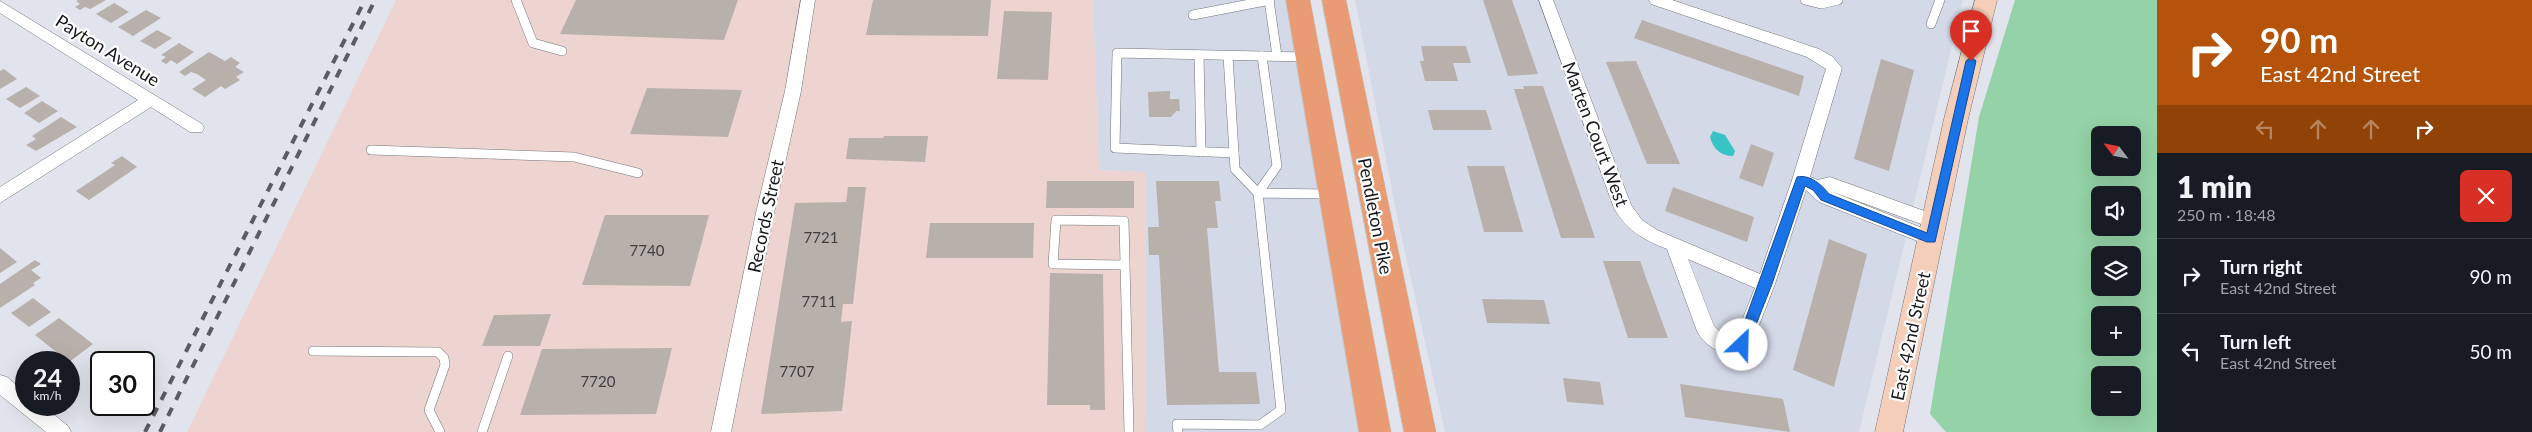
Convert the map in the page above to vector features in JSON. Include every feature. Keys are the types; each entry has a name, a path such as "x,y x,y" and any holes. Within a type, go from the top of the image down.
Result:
{"main road":[{"path":"1298,0 1375,432"},
{"name":"Pendleton Pike","path":"1334,0 1420,432"}],"street":[{"name":"Records Street","path":"721,432 765,213 793,91 808,0"},
{"name":"Marten Court West","path":"1546,0 1623,208 1636,225 1651,235 1766,284"},
{"path":"1656,0 1813,53 1827,60 1834,68 1809,184 1766,284 1744,342 1738,348 1717,341 1706,331 1674,245"},
{"name":"East 42nd Street","path":"1889,432 1956,119 1986,0"},
{"name":"Payton Avenue","path":"0,6 196,128"},
{"path":"0,196 150,100"},
{"path":"1809,184 1825,197 1933,231"},
{"path":"0,383 15,395"},
{"path":"41,416 61,432"}],"lane":[{"path":"516,0 533,43 562,51"},
{"path":"1193,15 1270,0 1277,56"},
{"path":"1805,0 1820,4 1838,0"},
{"path":"1931,24 1940,0"},
{"path":"1234,153 1115,148 1117,53 1308,57"},
{"path":"1199,55 1201,152"},
{"path":"1178,432 1177,424 1260,425 1281,410 1258,193 1235,169 1228,56"},
{"path":"1258,193 1277,166 1262,56"},
{"path":"371,150 574,157 638,173"},
{"path":"1258,193 1333,194"},
{"path":"1125,265 1053,264 1056,220 1124,221 1129,432"},
{"path":"313,351 438,352 444,358 445,365 429,410 440,432"},
{"path":"482,432 508,356"}],"shaded area":[{"path":"396,0 1093,0 1099,170 1146,172 1145,432 187,432"},
{"path":"1093,0 1287,0 1361,432 1145,432 1146,172 1099,170"},
{"path":"1355,0 1963,0 1859,432 1445,432 1398,221"}],"green space":[{"path":"2015,0 2157,0 2157,432 1946,432 1930,414 1979,117"}],"water":[{"path":"1713,131 1725,135 1735,151 1733,156 1725,155 1715,148 1710,137"}],"building":[{"path":"106,0 90,9 85,7 80,10 75,7 80,4 76,1"},
{"path":"576,0 738,0 724,40 560,34"},
{"path":"873,0 991,0 988,36 866,35"},
{"path":"1483,0 1512,0 1538,74 1508,76"},
{"path":"114,3 129,12 111,23 96,14"},
{"path":"146,10 161,18 133,36 118,27"},
{"path":"1004,11 1052,12 1048,80 997,79"},
{"path":"1642,20 1804,76 1799,96 1634,38"},
{"path":"157,30 172,38 155,49 140,41"},
{"path":"179,43 194,52 177,64 171,60 166,64 161,61 166,57 161,55"},
{"path":"1421,46 1466,46 1471,63 1453,63 1458,81 1425,81 1420,61 1424,61"},
{"path":"209,52 225,61 231,57 240,63 235,67 244,72 236,77 240,80 225,89 221,86 205,97 192,89 206,80 191,72 185,76 179,72"},
{"path":"1881,59 1914,70 1889,171 1854,159"},
{"path":"1636,61 1680,164 1647,164 1606,62"},
{"path":"4,69 17,79 0,89 0,71"},
{"path":"1523,86 1543,86 1595,238 1561,238 1514,89 1524,89"},
{"path":"26,87 40,96 20,108 6,99"},
{"path":"647,88 742,90 728,137 630,134"},
{"path":"1170,91 1170,99 1179,99 1180,111 1176,111 1171,117 1149,117 1148,92"},
{"path":"42,101 58,111 39,123 24,113"},
{"path":"1428,110 1486,110 1492,130 1433,130"},
{"path":"61,117 77,127 36,151 26,145 36,139 32,136"},
{"path":"884,136 928,136 925,162 846,159 849,138 883,138"},
{"path":"1751,144 1774,153 1763,187 1739,178"},
{"path":"122,156 137,167 89,200 76,191 115,165 111,163"},
{"path":"1467,166 1504,166 1523,232 1484,232"},
{"path":"1047,181 1134,181 1134,208 1046,208"},
{"path":"1156,181 1219,181 1221,201 1215,201 1218,228 1207,228 1219,372 1256,372 1260,404 1167,405 1159,255 1149,255 1148,227 1159,227"},
{"path":"848,187 866,187 853,304 843,304 841,322 852,321 842,411 761,414 795,203 846,202"},
{"path":"1673,187 1754,217 1747,242 1665,211"},
{"path":"605,215 709,215 690,286 582,285"},
{"path":"930,223 1034,223 1033,258 926,258"},
{"path":"1829,239 1867,254 1834,387 1793,370"},
{"path":"0,248 17,262 0,273"},
{"path":"35,260 41,264 31,270 41,278 33,283 35,285 0,308 0,284"},
{"path":"1603,261 1640,261 1668,338 1628,338"},
{"path":"1050,273 1103,274 1105,410 1090,410 1090,405 1047,405"},
{"path":"33,298 51,312 29,327 11,313"},
{"path":"1482,299 1544,300 1550,324 1487,323"},
{"path":"551,314 540,346 482,346 494,315"},
{"path":"59,318 93,344 80,354 80,351 55,351 35,335"},
{"path":"672,348 656,414 520,415 542,349"},
{"path":"1563,378 1600,382 1604,405 1567,402"},
{"path":"1680,384 1783,399 1790,432 1685,417"}],"railway":[{"path":"145,432 365,0"},
{"path":"160,432 375,0"}],"route":[{"path":"1742,345 1766,284 1801,180 1817,187 1825,197 1931,239 1956,119 1971,61"}]}
